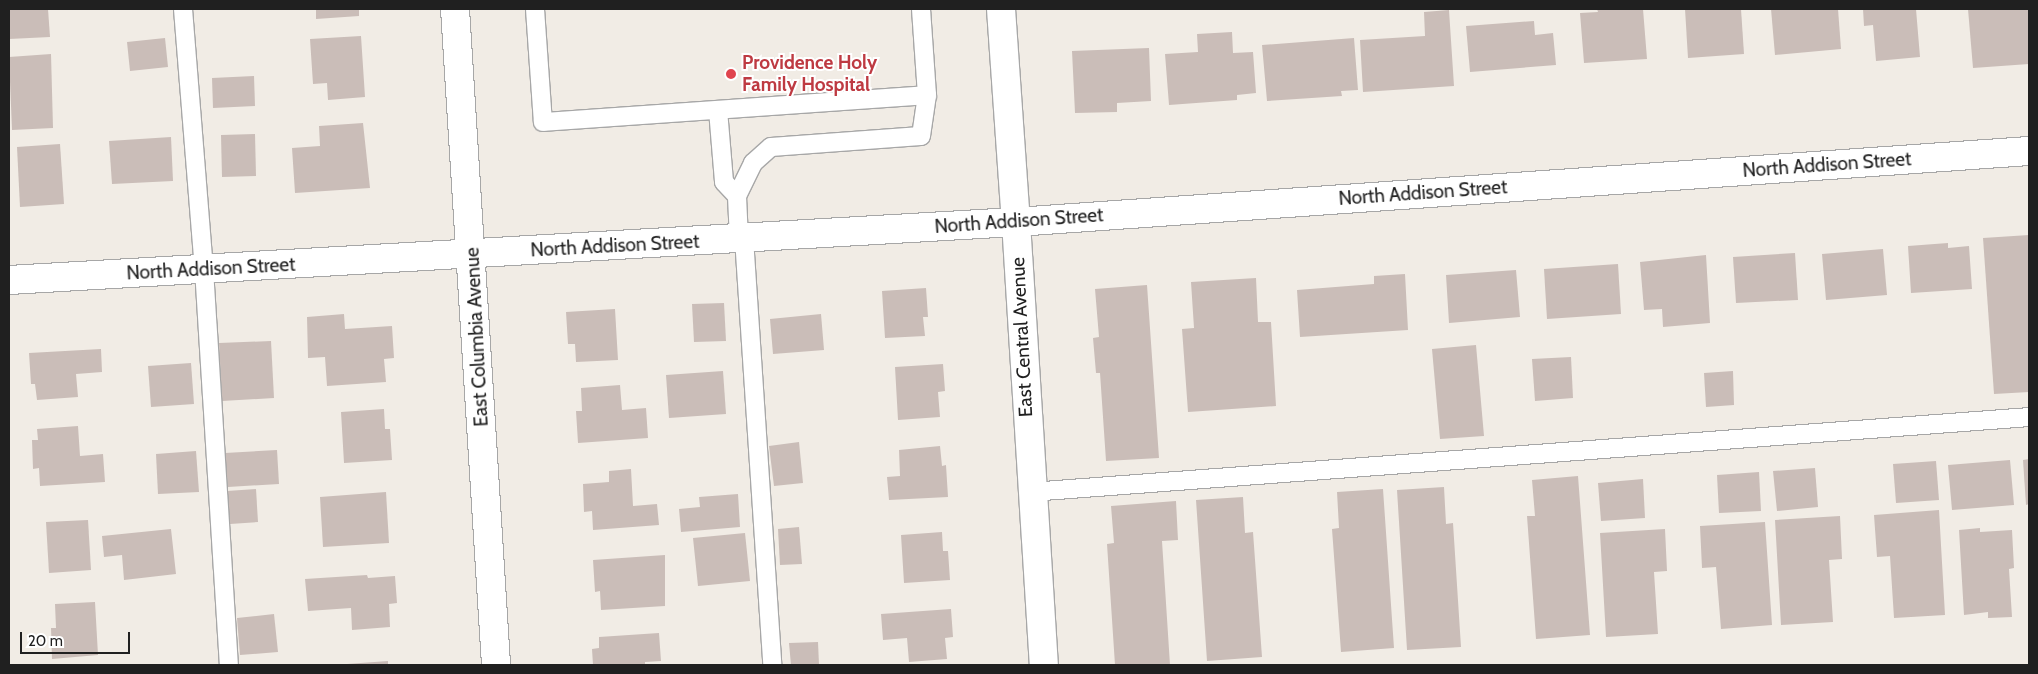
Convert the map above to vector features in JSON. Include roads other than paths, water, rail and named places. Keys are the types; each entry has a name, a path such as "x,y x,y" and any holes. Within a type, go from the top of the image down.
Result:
{"street":[{"name":"East Columbia Avenue","path":"454,9 472,254 496,665"},
{"name":"East Central Avenue","path":"1001,9 1016,222 1030,492 1044,665"},
{"name":"North Addison Street","path":"9,280 1016,222 2029,151"}],"lane":[{"path":"183,9 204,269 229,665"},
{"path":"535,9 543,122 927,95"},
{"path":"772,665 742,238 737,196 753,164 771,147 920,136 927,95 921,9"},
{"path":"718,110 724,182 737,196"},
{"path":"1030,492 2029,417"}],"place":[{"name":"Providence Holy Family Hospital","path":"731,74"}]}
